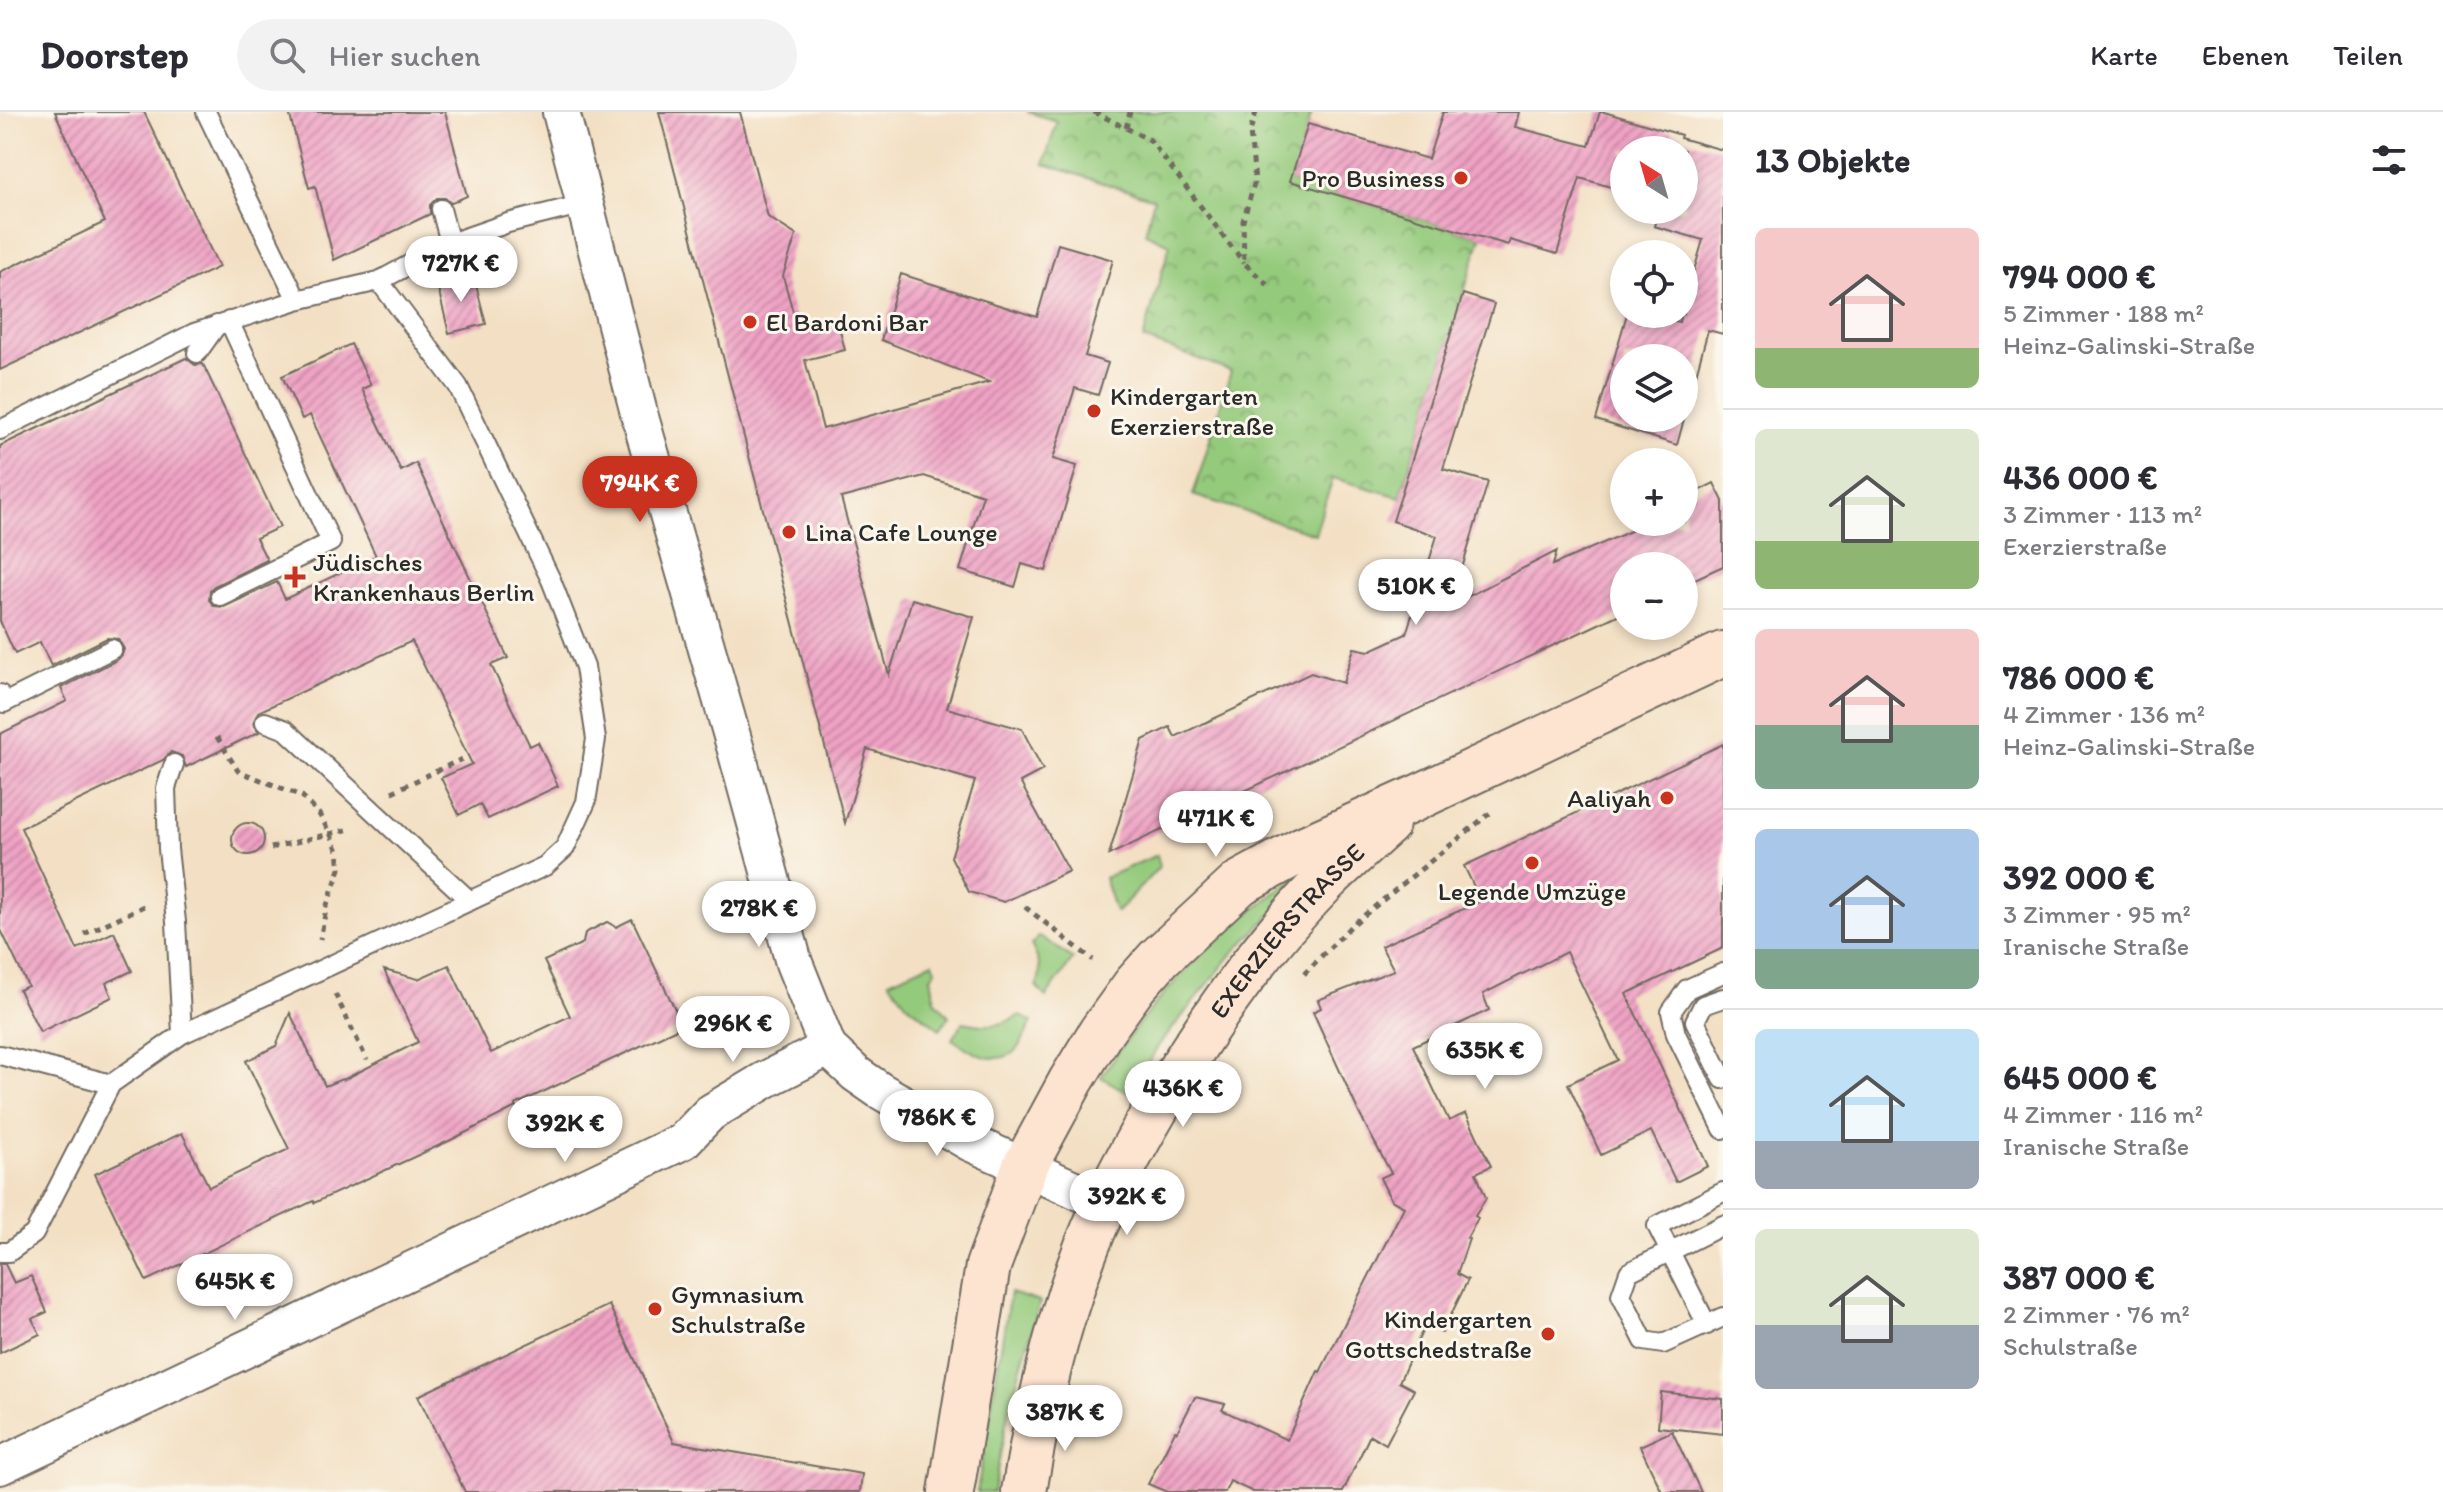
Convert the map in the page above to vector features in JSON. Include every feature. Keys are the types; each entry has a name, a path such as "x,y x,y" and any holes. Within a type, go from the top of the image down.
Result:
{"main road":[{"name":"EXERZIERSTRASSE","path":"951,1492 988,1266 1025,1166 1101,1032 1160,957 1240,883 1303,849 1723,654"},
{"name":"EXERZIERSTRASSE","path":"1024,1492 1039,1403 1070,1293 1105,1203 1148,1120 1204,1032 1258,956 1324,882 1412,800"}],"street":[{"path":"561,112 640,417 794,963 828,1048 879,1090 969,1142 1105,1203"},
{"path":"0,1466 683,1141 710,1113 828,1048"}],"lane":[{"path":"206,112 297,300"},
{"path":"0,430 194,333 297,300 379,281 450,243 508,223 584,204"},
{"path":"441,209 450,243"},
{"path":"0,1252 9,1252 34,1234 111,1084 182,1034 545,866 565,848 586,802 596,739 585,667 551,580 458,386 379,281"},
{"path":"197,353 223,323"},
{"path":"220,596 331,542 223,323"},
{"path":"0,694 4,703 112,649"},
{"path":"265,722 286,730 470,901"},
{"path":"174,764 166,788 182,1034"},
{"path":"1723,973 1687,989 1671,1012 1676,1034 1718,1105 1723,1129"},
{"path":"1723,998 1703,1005 1695,1021 1723,1079"},
{"path":"0,1055 111,1084"},
{"path":"1723,1192 1657,1226 1669,1251 1715,1321 1663,1344 1644,1341 1621,1295 1629,1272 1669,1251 1723,1225"}],"path":[{"path":"1094,112 1150,140 1244,263 1269,286"},
{"path":"1126,128 1130,112"},
{"path":"1244,263 1243,221 1255,181 1250,132 1256,112"},
{"path":"217,737 238,771 302,796 319,814 331,835 338,851 340,869 320,934 322,969 367,1060"},
{"path":"366,804 462,759"},
{"path":"1300,979 1351,926 1491,813"},
{"path":"271,848 331,835 381,818"},
{"path":"84,934 173,893"},
{"path":"1025,907 1093,960"}],"green space":[{"path":"1027,112 1312,112 1291,181 1481,237 1400,497 1333,478 1315,534 1193,495 1231,371 1143,339 1170,244 1145,233 1154,199 1044,164 1057,121"},
{"path":"1157,855 1160,866 1115,911 1104,878"},
{"path":"1302,874 1279,907 1232,954 1159,1045 1130,1094 1101,1077 1135,1028 1195,961 1239,922"},
{"path":"1040,936 1073,959 1046,997 1036,986 1040,970 1031,945"},
{"path":"933,962 936,970 931,977 935,1000 949,1016 940,1029 908,1005 889,981"},
{"path":"1020,1015 1032,1022 1018,1048 1003,1057 980,1055 952,1039 963,1022 993,1025"},
{"path":"1010,1293 1040,1302 1009,1408 993,1492 977,1492"}],"building":[{"path":"55,112 144,112 219,267 0,370 0,272 105,222"},
{"path":"289,112 445,112 467,196 451,203 445,198 437,198 430,205 430,214 334,260 315,186 309,188"},
{"path":"659,112 740,112 768,217 796,235 783,276 798,330 837,319 845,350 805,360 823,429 989,382 881,340 901,274 1037,317 1058,244 1113,260 1085,356 1108,363 1098,395 1075,388 1053,459 1077,466 1046,571 1022,564 1015,587 960,570 983,495 924,476 841,498 889,675 912,599 974,617 947,708 1022,729 1043,770 1020,782 1069,871 1004,902 969,892 951,857 975,781 867,749 845,823"},
{"path":"1443,112 1519,112 1515,127 1589,146 1600,112 1681,135 1610,136 1610,187 1580,178 1557,254 1510,240 1508,245 1290,181 1308,124 1428,159"},
{"path":"1698,143 1723,150 1723,334 1708,330 1698,367 1698,344 1618,344 1623,328 1698,328 1698,257 1703,240 1654,226 1698,224"},
{"path":"473,273 486,324 449,333 437,284"},
{"path":"1463,294 1494,304 1443,469 1488,482 1451,605 1557,551 1553,565 1619,536 1698,536 1698,491 1714,483 1723,501 1723,566 1698,578 1698,552 1610,552 1610,619 1109,855 1143,740 1170,727 1175,737 1311,673 1343,683 1354,648 1369,651 1406,634 1437,536 1393,521"},
{"path":"351,344 371,385 362,389 401,471 416,463 508,658 491,665 530,746 538,742 558,786 488,819 480,804 459,815 441,778 472,764 412,641 258,712 253,723 259,732 186,767 182,756 171,752 163,760 21,828 77,949 114,932 132,971 106,983 112,997 40,1032 19,990 28,986 0,928 0,734 67,701 61,688 117,660 124,649 118,639 107,638 51,666 40,642 15,654 0,621 0,446 186,358 195,365 203,364 280,527 256,538 267,560 214,586 210,590 209,600 214,606 224,607 277,582 285,599 376,556 310,415 302,419 282,376"},
{"path":"1610,372 1610,424 1596,420"},
{"path":"1635,432 1681,432 1677,445"},
{"path":"1723,744 1723,948 1626,994 1708,1166 1676,1182 1651,1131 1601,1155 1568,1084 1618,1060 1566,952 1483,994 1489,1010 1413,1046 1449,1121 1466,1113 1491,1166 1476,1173 1486,1198 1475,1216 1478,1218 1467,1238 1457,1274 1468,1280 1442,1333 1425,1325 1399,1382 1414,1390 1386,1444 1370,1435 1343,1492 1253,1492 1230,1481 1225,1492 1167,1492 1148,1484 1195,1397 1225,1404 1222,1410 1287,1440 1318,1371 1404,1207 1391,1200 1380,1178 1391,1173 1360,1115 1313,1012 1321,1008 1318,1000 1394,970 1381,946 1481,901 1464,866"},
{"path":"248,823 260,827 264,839 260,851 248,855 236,851 232,839 236,827"},
{"path":"632,919 683,1026 515,1105 451,1140 313,1201 146,1281 95,1174 182,1133 209,1187 289,1149 246,1061 276,1046 290,1013 325,1086 418,1042 384,970 418,979 449,965 491,1053 570,1016 544,961 583,943 585,933 607,922 616,927"},
{"path":"0,1264 5,1264 14,1283 31,1276 47,1312 32,1319 40,1334 0,1353"},
{"path":"609,1305 674,1442 862,1474 860,1492 465,1492 418,1396"},
{"path":"1661,1392 1723,1399 1723,1434 1658,1427"},
{"path":"1672,1431 1701,1492 1662,1492 1640,1446"}],"place":[{"name":"Pro Business","path":"1461,178"},
{"name":"El Bardoni Bar","path":"750,322"},
{"name":"Kindergarten Exerzierstraße","path":"1094,411"},
{"name":"Lina Cafe Lounge","path":"789,532"},
{"name":"Jüdisches Krankenhaus Berlin","path":"295,577"},
{"name":"Aaliyah","path":"1667,798"},
{"name":"Legende Umzüge","path":"1532,863"},
{"name":"Gymnasium Schulstraße","path":"655,1309"},
{"name":"Kindergarten Gottschedstraße","path":"1548,1334"}]}
